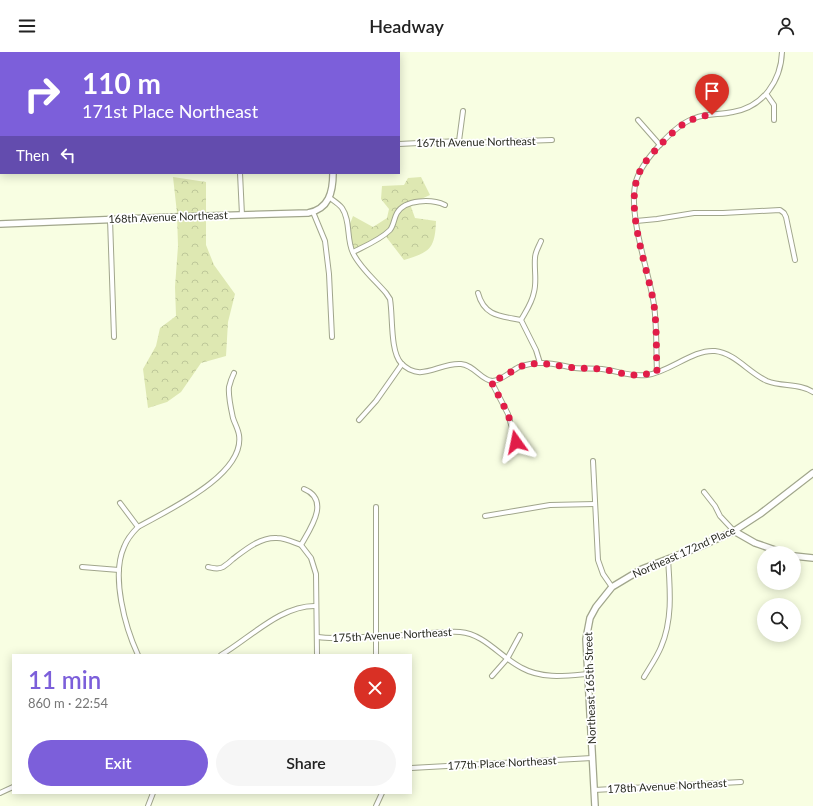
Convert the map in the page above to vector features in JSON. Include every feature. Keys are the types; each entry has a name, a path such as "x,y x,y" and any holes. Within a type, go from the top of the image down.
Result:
{"street":[{"path":"657,372 654,306 636,221 636,182 645,162 675,130 687,121 703,116 744,110 767,95 779,72 782,52"},
{"path":"767,95 774,105 774,120"},
{"path":"460,141 464,111"},
{"path":"638,120 660,145"},
{"name":"167th Avenue Northeast","path":"400,144 460,141 465,143 552,140"},
{"path":"240,174 242,215"},
{"path":"332,337 329,274 325,241 313,212 325,205 330,198 333,185 333,174"},
{"path":"330,198 341,208 344,213 347,221 350,243 358,262 390,299 396,354 402,364 419,373 456,364 463,364 469,366 491,381 508,414 516,442"},
{"path":"353,252 373,242 389,230 401,207 408,204 438,202 445,205"},
{"path":"636,221 694,213 780,210 786,217 795,260"},
{"name":"168th Avenue Northeast","path":"0,224 313,212"},
{"path":"110,219 114,337"},
{"path":"521,320 535,292 535,258 541,241"},
{"path":"478,293 480,302 484,308 502,316 521,320"},
{"path":"521,320 536,350 540,363"},
{"path":"491,381 496,380 524,365 540,363 576,368 602,369 629,375 645,375 673,366 698,354 708,351 715,351 722,352 766,380 774,383 801,387 813,392"},
{"path":"359,420 376,401 402,364"},
{"path":"138,654 128,631 120,591 118,570 124,548 130,536 138,527 205,488 232,462 240,445 238,428 234,418 229,387 234,373"},
{"path":"593,461 598,560 603,574 612,587"},
{"name":"Northeast 172nd Place","path":"612,587 642,569 706,544 734,531 760,514 813,473"},
{"path":"301,545 314,521 317,512 317,503 314,497 310,492 304,489"},
{"path":"704,492 715,506 720,516 734,531 755,543 764,546"},
{"path":"120,503 138,527"},
{"path":"485,516 550,505 595,504"},
{"path":"376,507 376,654"},
{"path":"208,567 214,569 222,568 244,551 269,539 286,539 301,545 311,558 316,574 318,654"},
{"path":"801,557 813,558"},
{"path":"644,677 661,647 667,630 670,588 668,559"},
{"path":"82,567 118,570"},
{"name":"Northeast 165th Street","path":"595,806 586,638 590,618 596,607 612,587"},
{"path":"223,654 288,612 303,606 316,606"},
{"name":"175th Avenue Northeast","path":"318,637 376,637 461,632 476,636 522,668 542,674 557,676 587,674"},
{"path":"492,676 507,659 520,635"},
{"name":"177th Place Northeast","path":"412,768 592,758"},
{"name":"178th Avenue Northeast","path":"594,790 741,782"},
{"path":"0,793 12,787"},
{"path":"148,806 153,794"},
{"path":"376,806 382,794"}],"green space":[{"path":"173,177 206,182 206,245 214,265 235,294 228,322 226,356 201,363 181,392 167,402 148,408 143,369 156,346 160,328 176,316 175,287 178,246 177,213"},
{"path":"421,177 430,195 410,204 415,218 436,221 434,238 429,248 425,252 404,260 384,234 353,252 348,229 353,216 373,227 387,218 389,209 381,199 382,186 404,185 408,178"}],"route":[{"path":"516,442 504,403 491,381 502,378 508,373 524,365 540,363 576,368 602,369 629,375 641,375 657,372 654,306 636,221 636,182 645,162 675,130 687,121 712,115"}]}
